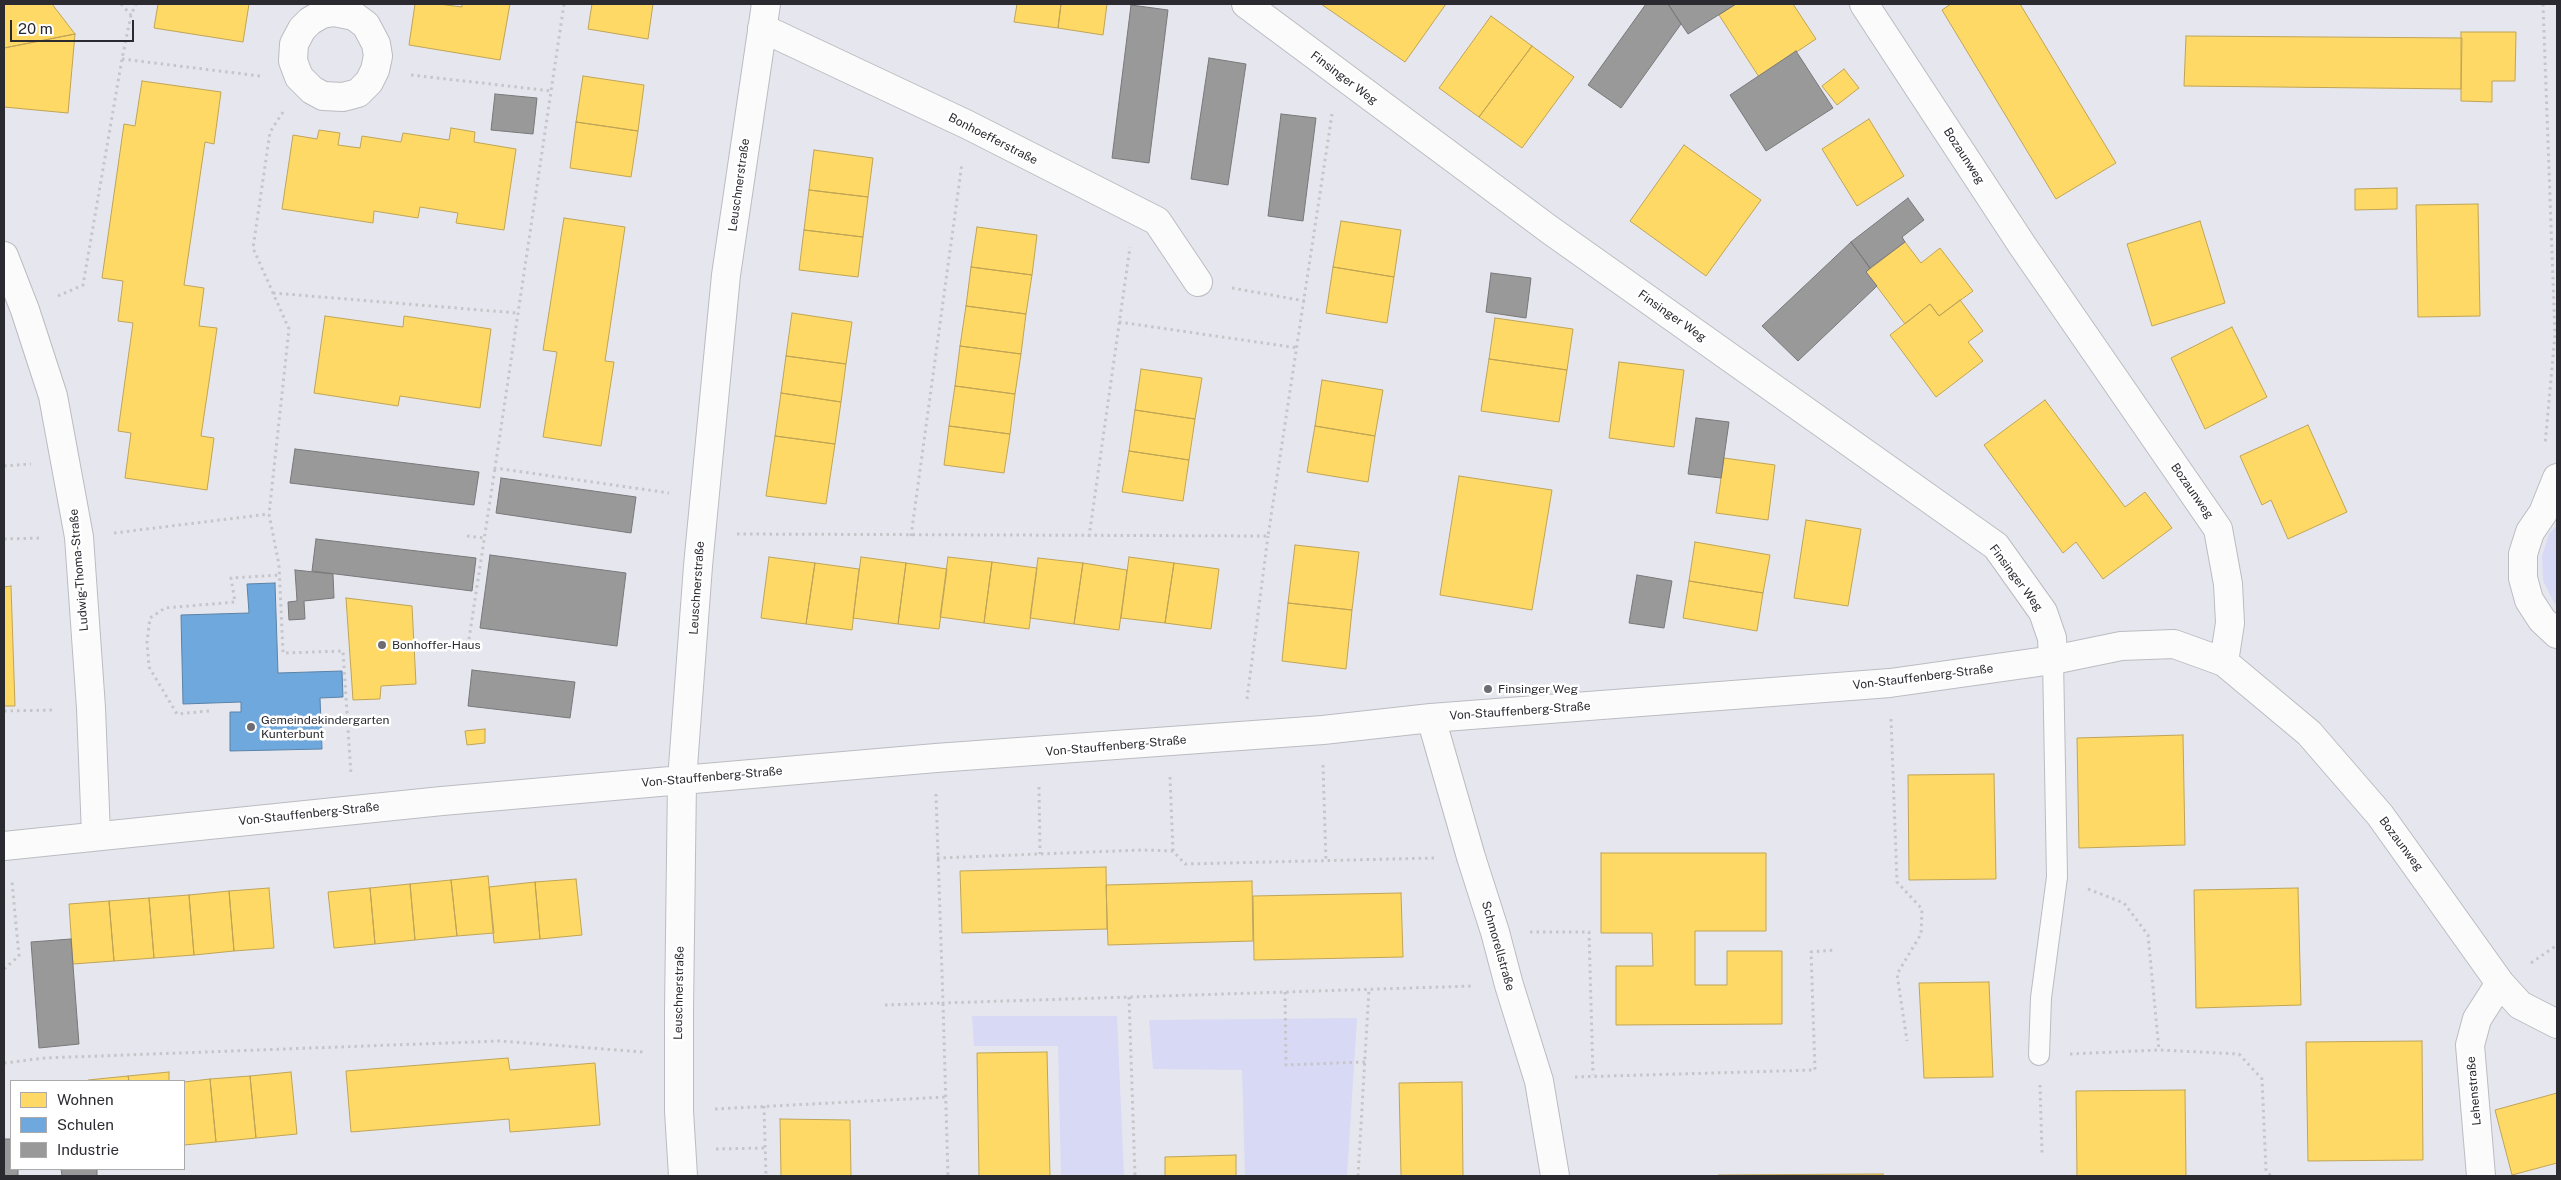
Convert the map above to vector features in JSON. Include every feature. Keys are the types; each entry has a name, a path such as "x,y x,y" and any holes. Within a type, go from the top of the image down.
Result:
{"street":[{"name":"Finsinger Weg","path":"1246,4 1550,230 1996,546 2043,612 2052,638 2053,660"},
{"name":"Bozaunweg","path":"1864,4 2022,245 2218,529 2228,584 2230,623 2224,662 2309,733 2373,808 2445,904 2500,983 2520,1005 2557,1024"},
{"path":"359,10 376,44 378,56 375,70 369,82 358,93 343,97 323,96 312,90 304,82 295,68 293,61 294,44 302,29 310,21 322,14 359,10"},
{"name":"Bonhoefferstraße","path":"764,16 968,125 1157,221 1198,282"},
{"name":"Leuschnerstraße","path":"682,1163 679,1112 682,780 701,531 726,275 764,16"},
{"name":"Ludwig-Thoma-Straße","path":"4,256 25,310 53,396 79,537 91,708 96,835"},
{"path":"2557,478 2550,507 2530,532 2525,546 2523,578 2529,600 2542,620 2557,634"},
{"name":"Von-Stauffenberg-Straße","path":"7,846 96,835 353,810 936,758 1323,730 1431,718 1890,683 2053,660 2121,646 2174,644 2224,662"},
{"name":"Schmorellstraße","path":"1431,718 1539,1081 1556,1176"},
{"name":"Lehenstraße","path":"2481,1176 2470,1045 2477,1019 2500,983"}],"lane":[{"path":"2039,1055 2042,998 2057,877 2053,660"}],"path":[{"path":"121,4 131,15"},
{"path":"25,310 83,285 122,59 131,15 136,4"},
{"path":"467,652 564,4"},
{"path":"2543,4 2555,335 2545,446"},
{"path":"122,59 304,82 270,132 252,248 289,329 269,514 280,575 283,654 343,651 353,810"},
{"path":"375,70 552,91"},
{"path":"1242,735 1268,536 1333,107 1350,82"},
{"path":"910,536 968,125"},
{"path":"1089,536 1135,210"},
{"path":"1198,282 1305,301"},
{"path":"273,294 517,313"},
{"path":"1119,322 1298,348"},
{"path":"495,468 705,497"},
{"path":"79,537 269,514"},
{"path":"701,531 738,534 910,536 1268,536"},
{"path":"467,536 485,538"},
{"path":"209,711 177,714 149,667 147,642 150,618 165,608 235,602 232,578 280,575"},
{"path":"1890,683 1897,882 1922,910 1921,934 1896,974 1907,1041"},
{"path":"4,711 91,708"},
{"path":"1323,730 1326,862"},
{"path":"1169,742 1173,852"},
{"path":"1038,752 1040,854"},
{"path":"936,758 948,1176"},
{"path":"4,969 19,956 7,846"},
{"path":"938,858 1143,850 1173,852 1185,864 1471,857"},
{"path":"2057,877 2124,903 2148,935 2159,1050"},
{"path":"1495,932 1589,932 1593,1075"},
{"path":"1539,1081 1593,1075 1815,1070 1811,952 1836,950"},
{"path":"885,1005 1509,985"},
{"path":"1358,1176 1369,989"},
{"path":"1284,992 1286,1065 1365,1062"},
{"path":"1129,997 1135,1176"},
{"path":"4,1063 45,1058 499,1041 642,1052"},
{"path":"2042,1153 2039,1055 2159,1050 2239,1054 2262,1079 2266,1171 2271,1176"},
{"path":"679,1112 946,1097"},
{"path":"764,1106 766,1176"},
{"path":"682,1163 765,1148"}],"shaded area":[{"path":"2557,525 2557,606 2543,580 2542,556 2549,534"},
{"path":"972,1016 1117,1016 1124,1176 1061,1176 1058,1046 974,1046"},
{"path":"1357,1018 1347,1176 1245,1176 1242,1070 1153,1069 1149,1020"}],"building: Wohnen":[{"path":"4,4 52,4 75,34 4,48"},
{"path":"158,4 249,4 243,42 154,28"},
{"path":"415,4 439,4 462,7 462,4 510,4 500,60 409,45"},
{"path":"592,4 653,4 648,39 588,29"},
{"path":"1017,4 1061,4 1058,28 1014,22"},
{"path":"1061,4 1107,4 1103,35 1058,28"},
{"path":"1321,4 1446,4 1405,62"},
{"path":"1736,4 1793,4 1816,39 1759,77 1719,15"},
{"path":"1951,4 2020,4 2116,163 2056,199 1942,10"},
{"path":"1491,16 1532,46 1479,117 1439,88"},
{"path":"2461,32 2516,32 2515,81 2492,81 2492,102 2461,101"},
{"path":"75,34 68,113 4,107 4,48"},
{"path":"2186,36 2462,38 2461,89 2184,86"},
{"path":"1532,46 1574,77 1522,148 1479,117"},
{"path":"1844,69 1859,88 1837,105 1822,86"},
{"path":"583,76 644,85 638,131 576,122"},
{"path":"142,81 221,92 214,144 205,142 184,285 204,288 199,326 217,328 201,436 214,438 207,490 125,478 131,433 118,431 133,323 118,321 123,281 102,278 124,124 135,126"},
{"path":"1869,119 1904,176 1857,206 1822,149"},
{"path":"576,122 638,131 631,177 570,168"},
{"path":"451,128 475,132 474,142 516,149 504,230 456,223 458,213 420,207 418,218 374,211 373,223 282,209 293,135 317,139 319,130 340,133 338,145 360,148 362,136 401,142 403,133 449,140"},
{"path":"1684,145 1761,200 1706,276 1630,221"},
{"path":"814,150 873,158 868,197 809,190"},
{"path":"2397,188 2397,209 2355,210 2355,189"},
{"path":"809,190 868,197 863,237 804,230"},
{"path":"2478,204 2480,316 2418,317 2416,205"},
{"path":"564,218 625,227 605,361 614,362 601,446 543,437 557,352 543,350"},
{"path":"1341,221 1401,230 1394,277 1333,267"},
{"path":"2200,221 2225,303 2152,326 2127,244"},
{"path":"977,227 1037,235 1032,275 971,267"},
{"path":"804,230 863,237 858,277 799,270"},
{"path":"1905,242 1921,263 1940,248 1973,291 1939,316 1930,304 1905,324 1866,272"},
{"path":"971,267 1032,275 1026,314 966,306"},
{"path":"1333,267 1394,277 1387,323 1326,313"},
{"path":"1960,300 1983,331 1968,342 1983,361 1936,397 1890,335 1930,304 1939,316"},
{"path":"966,306 1026,314 1021,354 960,346"},
{"path":"792,313 852,322 846,364 786,356"},
{"path":"325,316 403,327 404,316 491,329 480,408 400,396 398,406 314,393"},
{"path":"1495,318 1573,329 1567,370 1489,359"},
{"path":"2232,327 2267,397 2205,429 2171,358"},
{"path":"960,346 1021,354 1015,394 955,386"},
{"path":"786,356 846,364 841,402 781,393"},
{"path":"1489,359 1567,370 1559,422 1481,411"},
{"path":"1619,362 1684,370 1674,447 1609,438"},
{"path":"1141,369 1202,378 1195,419 1135,410"},
{"path":"1322,380 1383,390 1375,436 1315,426"},
{"path":"955,386 1015,394 1010,434 949,426"},
{"path":"781,393 841,402 835,444 775,436"},
{"path":"2045,400 2125,507 2145,492 2172,528 2103,579 2076,542 2063,553 1984,445"},
{"path":"1135,410 1195,419 1189,460 1129,451"},
{"path":"2308,425 2347,512 2288,539 2271,500 2262,505 2240,456"},
{"path":"949,426 1010,434 1004,473 944,465"},
{"path":"1315,426 1375,436 1368,482 1307,472"},
{"path":"775,436 835,444 826,504 766,496"},
{"path":"1129,451 1189,460 1183,501 1122,492"},
{"path":"1724,458 1775,465 1768,520 1716,513"},
{"path":"1459,476 1552,490 1532,610 1440,595"},
{"path":"1806,520 1861,529 1848,606 1794,598"},
{"path":"1695,542 1770,555 1763,593 1689,581"},
{"path":"1295,545 1359,552 1352,610 1288,603"},
{"path":"769,557 815,563 806,624 761,618"},
{"path":"861,557 906,563 898,624 853,618"},
{"path":"948,557 992,562 984,623 940,617"},
{"path":"1129,557 1174,563 1165,623 1121,618"},
{"path":"1038,558 1083,563 1074,624 1030,618"},
{"path":"992,562 1037,568 1029,629 984,623"},
{"path":"815,563 859,569 852,630 806,624"},
{"path":"906,563 947,569 939,629 898,624"},
{"path":"1083,563 1127,570 1119,630 1074,624"},
{"path":"1174,563 1219,569 1211,629 1165,623"},
{"path":"1689,581 1763,593 1757,631 1683,618"},
{"path":"11,586 15,706 4,706 4,587"},
{"name":"Bonhoffer-Haus","path":"346,598 412,606 416,684 381,686 380,699 353,700"},
{"path":"1288,603 1352,610 1346,669 1282,661"},
{"path":"485,729 485,743 467,745 465,731"},
{"path":"2183,735 2185,845 2079,848 2077,738"},
{"path":"1994,774 1996,879 1909,880 1908,775"},
{"path":"1601,853 1766,853 1766,931 1695,931 1695,985 1727,985 1727,951 1782,951 1782,1024 1616,1025 1616,966 1653,966 1652,933 1601,933"},
{"path":"1106,867 1107,929 962,933 960,871"},
{"path":"488,876 494,933 457,936 451,880"},
{"path":"576,879 582,935 540,939 535,882"},
{"path":"451,880 457,936 415,940 410,884"},
{"path":"1252,881 1253,941 1108,945 1106,885"},
{"path":"535,882 540,939 494,943 489,887"},
{"path":"410,884 415,940 375,944 370,888"},
{"path":"269,888 274,948 234,951 229,891"},
{"path":"370,888 375,944 334,948 328,892"},
{"path":"2298,888 2301,1005 2196,1008 2194,890"},
{"path":"229,891 234,951 194,955 189,895"},
{"path":"1401,893 1403,957 1254,960 1253,896"},
{"path":"189,895 194,955 154,958 149,898"},
{"path":"149,898 154,958 114,961 109,901"},
{"path":"109,901 114,961 73,964 69,904"},
{"path":"1989,982 1993,1077 1924,1078 1919,983"},
{"path":"2422,1041 2423,1160 2308,1161 2306,1042"},
{"path":"1047,1052 1050,1176 979,1176 977,1053"},
{"path":"508,1058 510,1070 595,1063 600,1125 510,1132 509,1119 351,1132 346,1071"},
{"path":"169,1072 169,1080 129,1080 128,1076"},
{"path":"291,1072 297,1134 256,1138 250,1076"},
{"path":"128,1076 129,1080 88,1080"},
{"path":"250,1076 256,1138 216,1142 210,1079"},
{"path":"210,1079 216,1142 185,1145 185,1082"},
{"path":"1462,1082 1463,1176 1401,1176 1399,1083"},
{"path":"2185,1090 2186,1176 2077,1176 2076,1091"},
{"path":"2557,1093 2557,1163 2512,1175 2495,1110"},
{"path":"780,1119 850,1120 851,1176 781,1176"},
{"path":"1236,1155 1236,1176 1165,1176 1165,1157"},
{"path":"1883,1174 1883,1176 1718,1176 1718,1175"}],"building: Schulen":[{"path":"275,583 278,673 342,671 343,697 320,698 322,749 230,751 230,712 241,712 241,702 183,704 181,615 249,613 247,584"}],"building: Industrie":[{"path":"1646,4 1668,4 1681,24 1621,108 1588,85"},
{"path":"1668,4 1736,4 1688,34"},
{"path":"1131,5 1168,10 1149,163 1112,158"},
{"path":"1796,51 1833,108 1766,151 1730,95"},
{"path":"1209,58 1246,64 1228,185 1191,179"},
{"path":"495,94 537,98 533,134 491,130"},
{"path":"1281,114 1316,118 1303,221 1268,216"},
{"path":"1908,198 1924,220 1902,237 1905,242 1870,268 1851,242"},
{"path":"1851,242 1870,268 1866,272 1877,286 1798,361 1762,326"},
{"path":"1491,273 1531,278 1526,318 1486,312"},
{"path":"1696,418 1729,422 1721,478 1688,474"},
{"path":"295,449 479,472 474,505 290,483"},
{"path":"501,478 636,497 631,533 496,513"},
{"path":"316,539 476,558 472,591 312,571"},
{"path":"490,555 626,573 617,646 480,628"},
{"path":"295,570 333,574 334,598 304,601 305,619 289,620 288,602 297,601"},
{"path":"1637,575 1672,581 1664,628 1629,623"},
{"path":"472,670 575,682 570,718 468,706"},
{"path":"71,939 79,1044 39,1048 31,942"},
{"path":"4,1139 10,1139 10,1170 18,1170 18,1176 4,1176"},
{"path":"61,1170 97,1170 97,1176 62,1176"}],"place":[{"name":"Bonhoffer-Haus","path":"382,645"},
{"name":"Finsinger Weg","path":"1488,689"},
{"name":"Gemeindekindergarten Kunterbunt","path":"251,727"}]}
